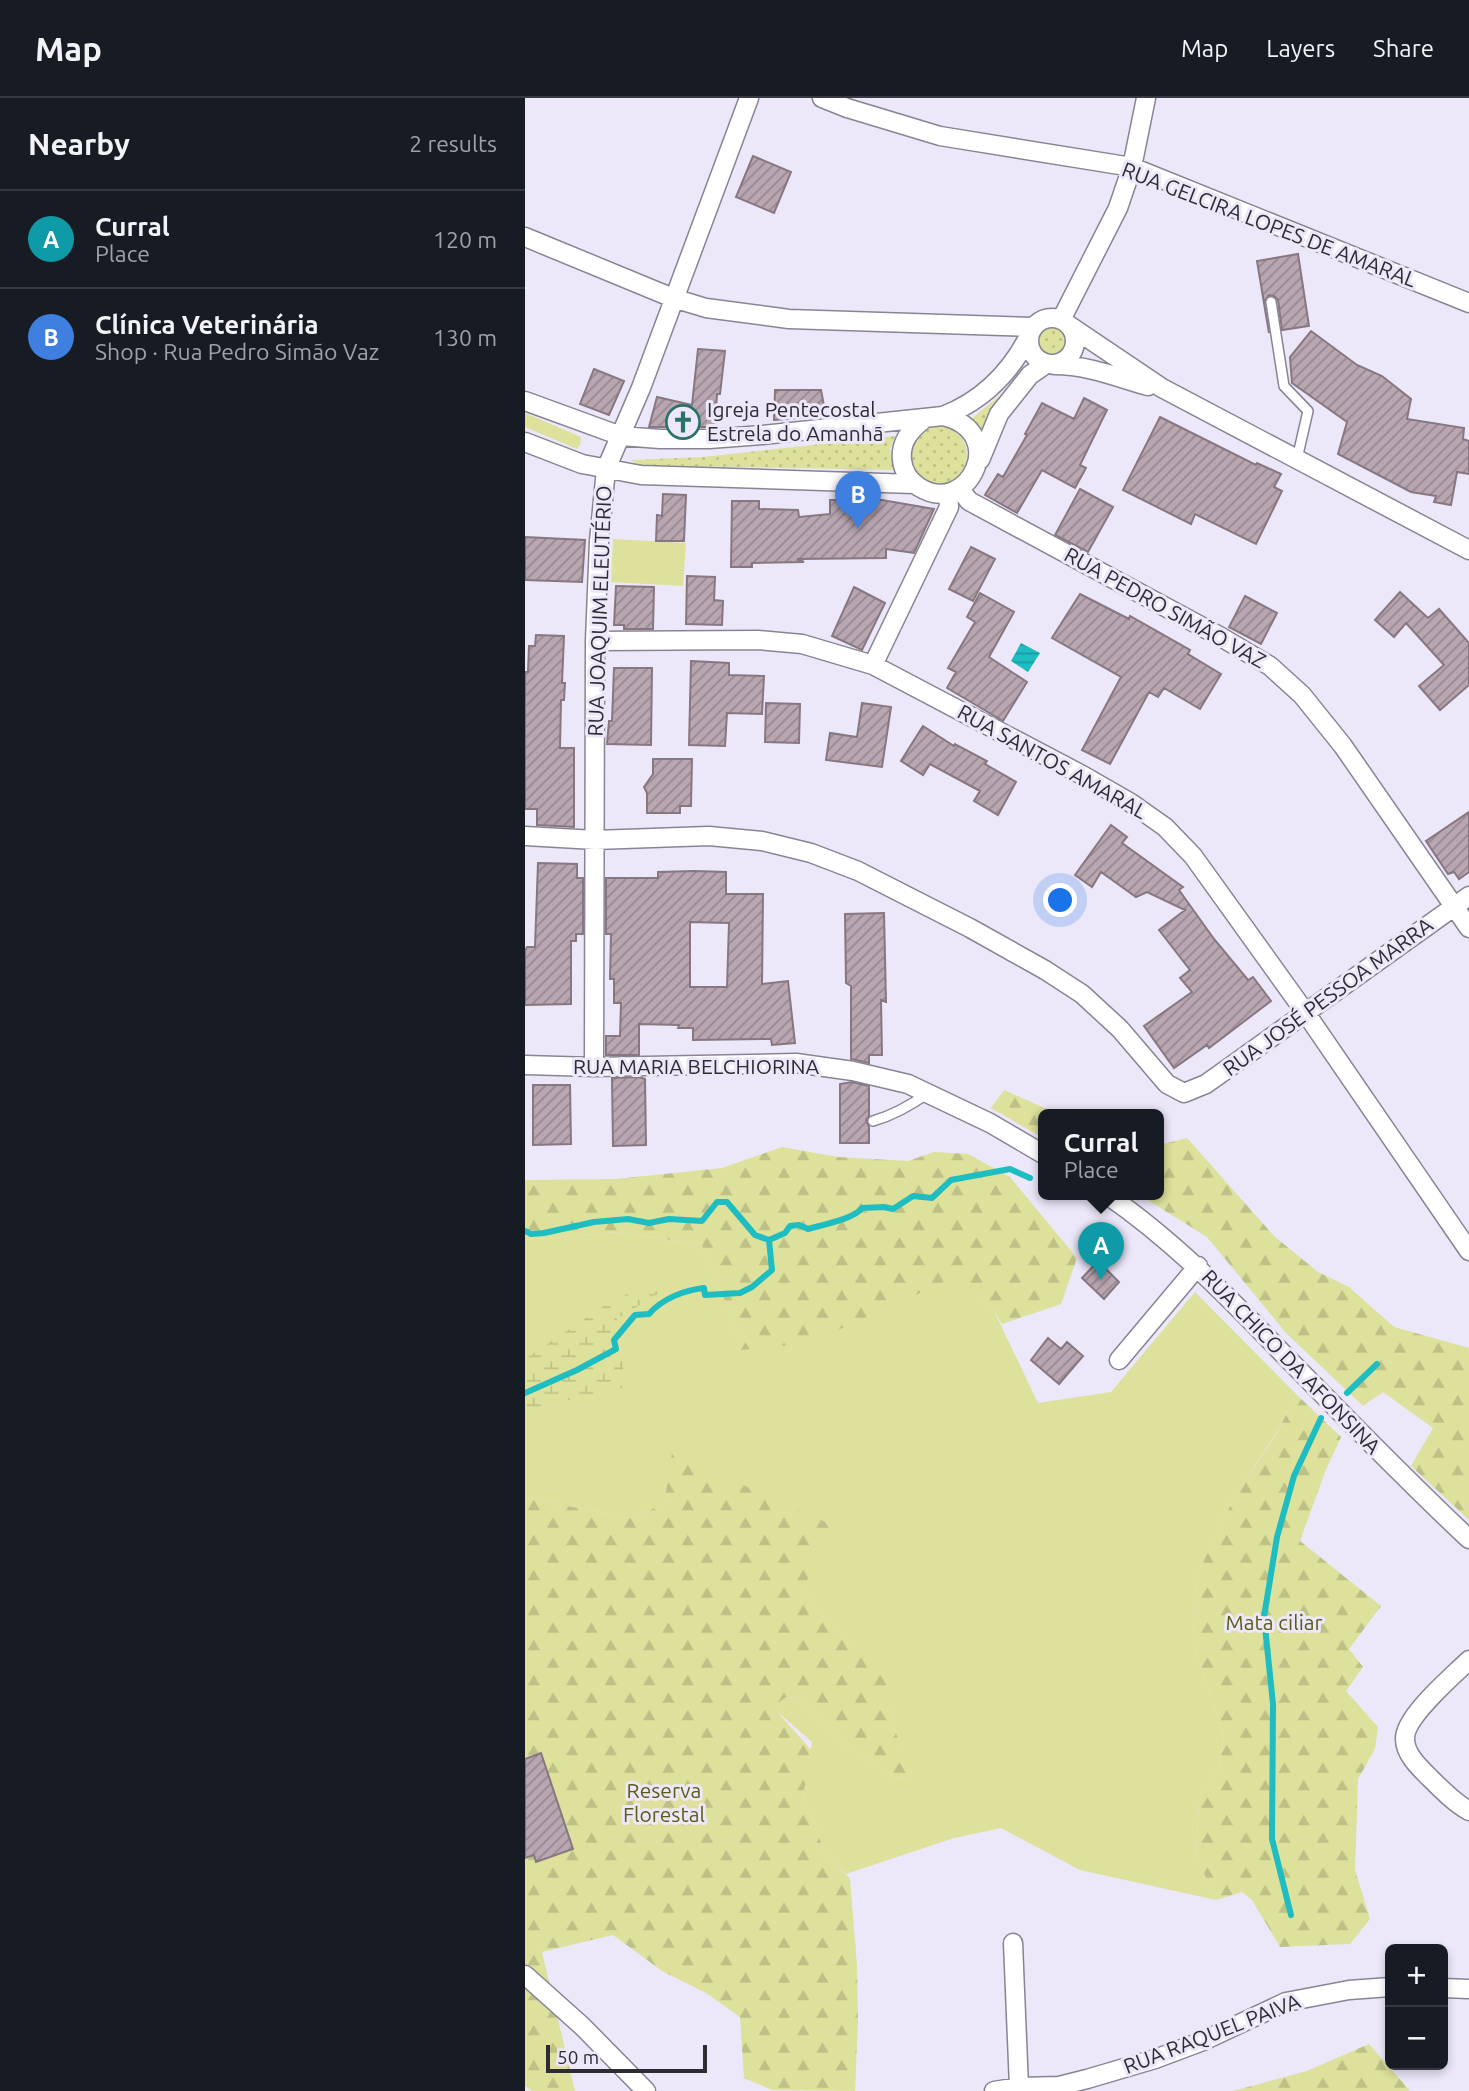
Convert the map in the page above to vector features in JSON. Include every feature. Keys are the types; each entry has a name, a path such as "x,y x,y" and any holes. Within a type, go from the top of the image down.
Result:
{"street":[{"name":"RUA JOAQUIM ELEUTÉRIO","path":"593,1067 595,641 599,541 606,469 621,436 749,98"},
{"name":"RUA GELCIRA LOPES DE AMARAL","path":"822,98 940,136 1132,167 1469,303"},
{"path":"1064,322 1118,208 1132,167 1146,98"},
{"path":"525,237 673,298 706,308 789,319 1032,330"},
{"path":"525,401 621,436 709,439 923,420 943,416 980,397 1004,375 1019,357 1032,330 1046,319 1064,322 1167,391 1469,550"},
{"path":"923,420 905,437 902,462 906,474 914,484 924,490 954,490 969,480 999,414 1030,375 1068,359 1073,352 1075,337 1064,322"},
{"path":"1032,330 1028,342 1033,356 1050,365 1095,369 1167,391"},
{"path":"943,416 965,425 973,434 978,445 976,469"},
{"path":"525,442 582,464 641,475 914,484"},
{"path":"873,665 949,507 954,490"},
{"name":"RUA PEDRO SIMÃO VAZ","path":"954,490 969,501 1221,636 1270,666 1302,695 1462,902 1469,928"},
{"name":"RUA SANTOS AMARAL","path":"595,641 758,640 802,645 873,665 1084,776 1165,827 1193,856 1469,1251"},
{"path":"525,836 595,840"},
{"name":"RUA JOSÉ PESSOA MARRA","path":"595,840 709,836 762,841 811,853 858,871 981,934 1082,994 1120,1030 1167,1084 1184,1093 1206,1084 1462,902"},
{"name":"RUA MARIA BELCHIORINA","path":"525,1065 593,1067 796,1063 853,1070 908,1084 927,1093"},
{"path":"927,1093 990,1123 1038,1151"},
{"name":"RUA CHICO DA AFONSINA","path":"1115,1200 1198,1266 1394,1468 1469,1539"},
{"path":"1119,1360 1198,1266"},
{"path":"1469,1660 1414,1717 1405,1731 1405,1742 1410,1755 1424,1773 1469,1811"},
{"path":"1013,1942 1019,2087"},
{"path":"525,1975 582,2026 646,2091"},
{"name":"RUA RAQUEL PAIVA","path":"994,2091 1059,2086 1123,2069 1203,2041 1286,2002 1338,1991 1385,1987"},
{"path":"1448,1988 1469,1989"}],"lane":[{"path":"1271,302 1285,386 1308,411 1297,459"},
{"path":"873,1121 910,1107 927,1093"}],"green space":[{"path":"1051,324 1063,329 1068,341 1063,353 1051,358 1039,353 1034,341 1039,329"},
{"path":"1023,368 1026,371 982,432 976,423 970,420 1003,393"},
{"path":"525,413 581,437 580,445 577,449 525,427"},
{"path":"938,426 949,428 962,439 967,455 965,466 954,479 938,484 927,482 914,471 909,455 911,444 922,431"},
{"path":"895,436 890,450 894,470 639,465 631,460 703,457"},
{"path":"613,539 686,543 683,586 611,582"},
{"path":"1004,1090 1047,1109 1038,1109 1038,1135 991,1108"},
{"path":"1187,1138 1275,1237 1318,1272 1349,1287 1394,1327 1469,1348 1469,1520 1411,1466 1433,1428 1383,1392 1363,1406 1286,1333 1207,1237 1148,1200 1164,1200 1164,1144"},
{"path":"782,1147 838,1157 908,1161 934,1152 968,1154 1010,1177 1077,1258 1061,1304 1002,1324 994,1311 958,1276 809,1343 740,1350 733,1321 702,1245 618,1232 525,1240 525,1180 616,1179 722,1168"},
{"path":"618,1232 702,1245 733,1321 740,1350 896,1302 959,1275 994,1311 1038,1403 1111,1392 1195,1292 1296,1394 1277,1432 1236,1494 1196,1577 1193,1641 1224,1737 1218,1771 1199,1801 1196,1856 1216,1900 1080,1870 1001,1828 954,1838 846,1874 824,1850 803,1795 812,1742 772,1707 786,1697 805,1702 842,1743 895,1778 914,1776 894,1729 887,1675 814,1607 804,1588 673,1453 664,1504 631,1518 525,1498 525,1240"},
{"path":"646,1286 659,1293 617,1319 614,1340 622,1350 624,1388 525,1410 525,1359 610,1302"},
{"name":"Mata ciliar","path":"1296,1394 1341,1437 1300,1541 1381,1606 1349,1649 1363,1667 1346,1691 1378,1727 1375,1749 1358,1779 1355,1870 1370,1919 1350,1944 1280,1947 1252,1900 1242,1892 1216,1900 1196,1856 1199,1801 1218,1771 1224,1737 1193,1641 1196,1577 1236,1494 1277,1433"},
{"name":"Reserva Florestal","path":"672,1453 830,1524 804,1588 814,1607 888,1675 894,1729 915,1776 895,1778 842,1743 805,1702 786,1697 773,1707 812,1751 803,1795 824,1850 850,1879 857,1966 855,2091 772,2090 744,2078 740,2017 706,1993 662,1971 613,1935 542,1952 575,2091 532,2091 525,2086 525,1498 631,1518 664,1504"},
{"path":"1369,2044 1385,2062 1385,2070 1392,2070 1410,2091 1233,2091 1307,2071"}],"water":[{"path":"1021,643 1040,653 1028,672 1011,661"}],"building":[{"path":"753,156 791,172 774,213 736,197"},
{"path":"1298,254 1309,326 1282,330 1278,300 1269,295 1264,302 1269,333 1257,261"},
{"path":"1311,331 1357,365 1382,376 1411,399 1407,419 1464,428 1463,439 1469,441 1469,474 1457,472 1451,505 1434,502 1436,496 1411,492 1338,454 1347,422 1292,383 1290,357"},
{"path":"698,349 725,351 720,394 717,394 715,427 649,427 657,397 692,405"},
{"path":"594,369 624,381 609,415 580,404"},
{"path":"775,390 821,390 826,416 774,420"},
{"path":"1084,398 1107,410 1080,465 1086,468 1075,488 1042,470 1017,513 985,495 998,474 1003,477 1042,403 1074,419"},
{"path":"1160,417 1256,465 1257,463 1281,474 1274,487 1282,491 1256,544 1195,514 1191,524 1123,490"},
{"path":"1080,489 1113,507 1088,552 1055,535"},
{"path":"663,494 686,495 684,541 656,541 657,515 662,516"},
{"path":"830,500 882,500 934,509 914,553 886,549 886,558 797,559 804,562 752,563 752,567 731,567 732,501 759,501 759,509 798,510 799,517 830,514"},
{"path":"525,537 585,540 582,582 525,580"},
{"path":"971,547 995,559 973,601 949,589"},
{"path":"687,576 715,577 714,600 723,601 722,625 686,624"},
{"path":"616,586 654,587 653,629 624,629 624,625 614,625"},
{"path":"854,587 885,603 862,650 832,636"},
{"path":"1400,592 1428,618 1439,609 1469,643 1469,685 1440,710 1419,686 1444,665 1406,623 1394,637 1375,620"},
{"path":"980,593 1014,612 989,657 1027,682 1003,721 947,688 956,672 948,668 975,622 967,617"},
{"path":"1080,594 1129,619 1130,616 1190,650 1188,654 1221,674 1200,709 1164,688 1158,697 1149,692 1110,764 1082,750 1121,677 1052,638"},
{"path":"1245,596 1277,613 1261,644 1229,627"},
{"path":"536,635 564,636 562,683 565,683 564,700 561,700 560,748 574,748 574,827 537,825 537,809 525,809 525,672 528,672 529,646 535,646"},
{"path":"691,661 729,663 729,675 764,676 762,714 727,713 725,746 689,745"},
{"path":"614,668 652,668 651,745 607,744 609,721 612,721"},
{"path":"766,703 800,704 799,743 765,742"},
{"path":"862,703 891,707 882,767 826,760 830,733 857,737"},
{"path":"923,726 954,746 955,744 987,761 985,764 1016,782 998,815 974,801 980,791 930,764 923,775 901,761"},
{"path":"653,759 692,759 691,806 680,806 680,813 647,813 647,793 644,787 653,774"},
{"path":"1469,812 1469,872 1459,879 1454,872 1448,874 1426,841"},
{"path":"1111,825 1127,837 1122,843 1183,887 1179,890 1214,939 1248,980 1253,977 1271,1001 1209,1048 1207,1045 1174,1068 1144,1026 1192,992 1180,978 1190,970 1159,930 1185,910 1147,892 1136,897 1101,872 1092,887 1075,875"},
{"path":"538,863 577,864 577,878 583,878 583,934 576,934 576,941 571,941 571,1004 525,1005 525,951 527,947 535,947"},
{"path":"658,872 726,872 726,894 763,894 762,984 788,981 795,1043 772,1045 771,1039 693,1040 693,1028 639,1024 639,1055 606,1055 606,1036 620,1036 621,1003 614,1003 614,979 610,979 611,934 606,934 606,878 658,878","holes":["690,922 729,923 727,987 690,987"]},
{"path":"884,913 886,1002 881,1000 882,1055 869,1055 869,1063 851,1059 851,986 846,983 845,914"},
{"path":"612,1078 645,1079 646,1145 613,1146"},
{"path":"852,1082 869,1086 869,1116 866,1120 869,1143 840,1143 840,1084"},
{"path":"533,1085 570,1085 571,1144 533,1145"},
{"path":"1098,1261 1119,1282 1104,1299 1082,1278"},
{"path":"1048,1338 1061,1349 1067,1342 1083,1356 1059,1384 1031,1360"},
{"path":"541,1753 573,1849 536,1862 534,1855 525,1858 525,1759"}],"waterway":[{"path":"525,1393 616,1349 614,1340 635,1315 649,1314 674,1296 704,1288 705,1295 740,1293 752,1287 772,1270 769,1240 785,1233 790,1226 799,1225 808,1229 845,1218 862,1208 893,1209 913,1196 932,1198 951,1180 1010,1169 1030,1178"},
{"path":"525,1231 531,1234 544,1233 594,1222 628,1219 649,1223 669,1219 702,1221 717,1202 727,1202 755,1235 769,1240"},
{"path":"1347,1393 1377,1364"},
{"path":"1291,1915 1272,1839 1273,1704 1264,1617 1277,1537 1294,1476 1321,1418"}],"place":[{"name":"Igreja Pentecostal Estrela do Amanhã","path":"683,422"},
{"name":"Clínica Veterinária","path":"858,529"},
{"name":"Curral","path":"1101,1280"}]}
